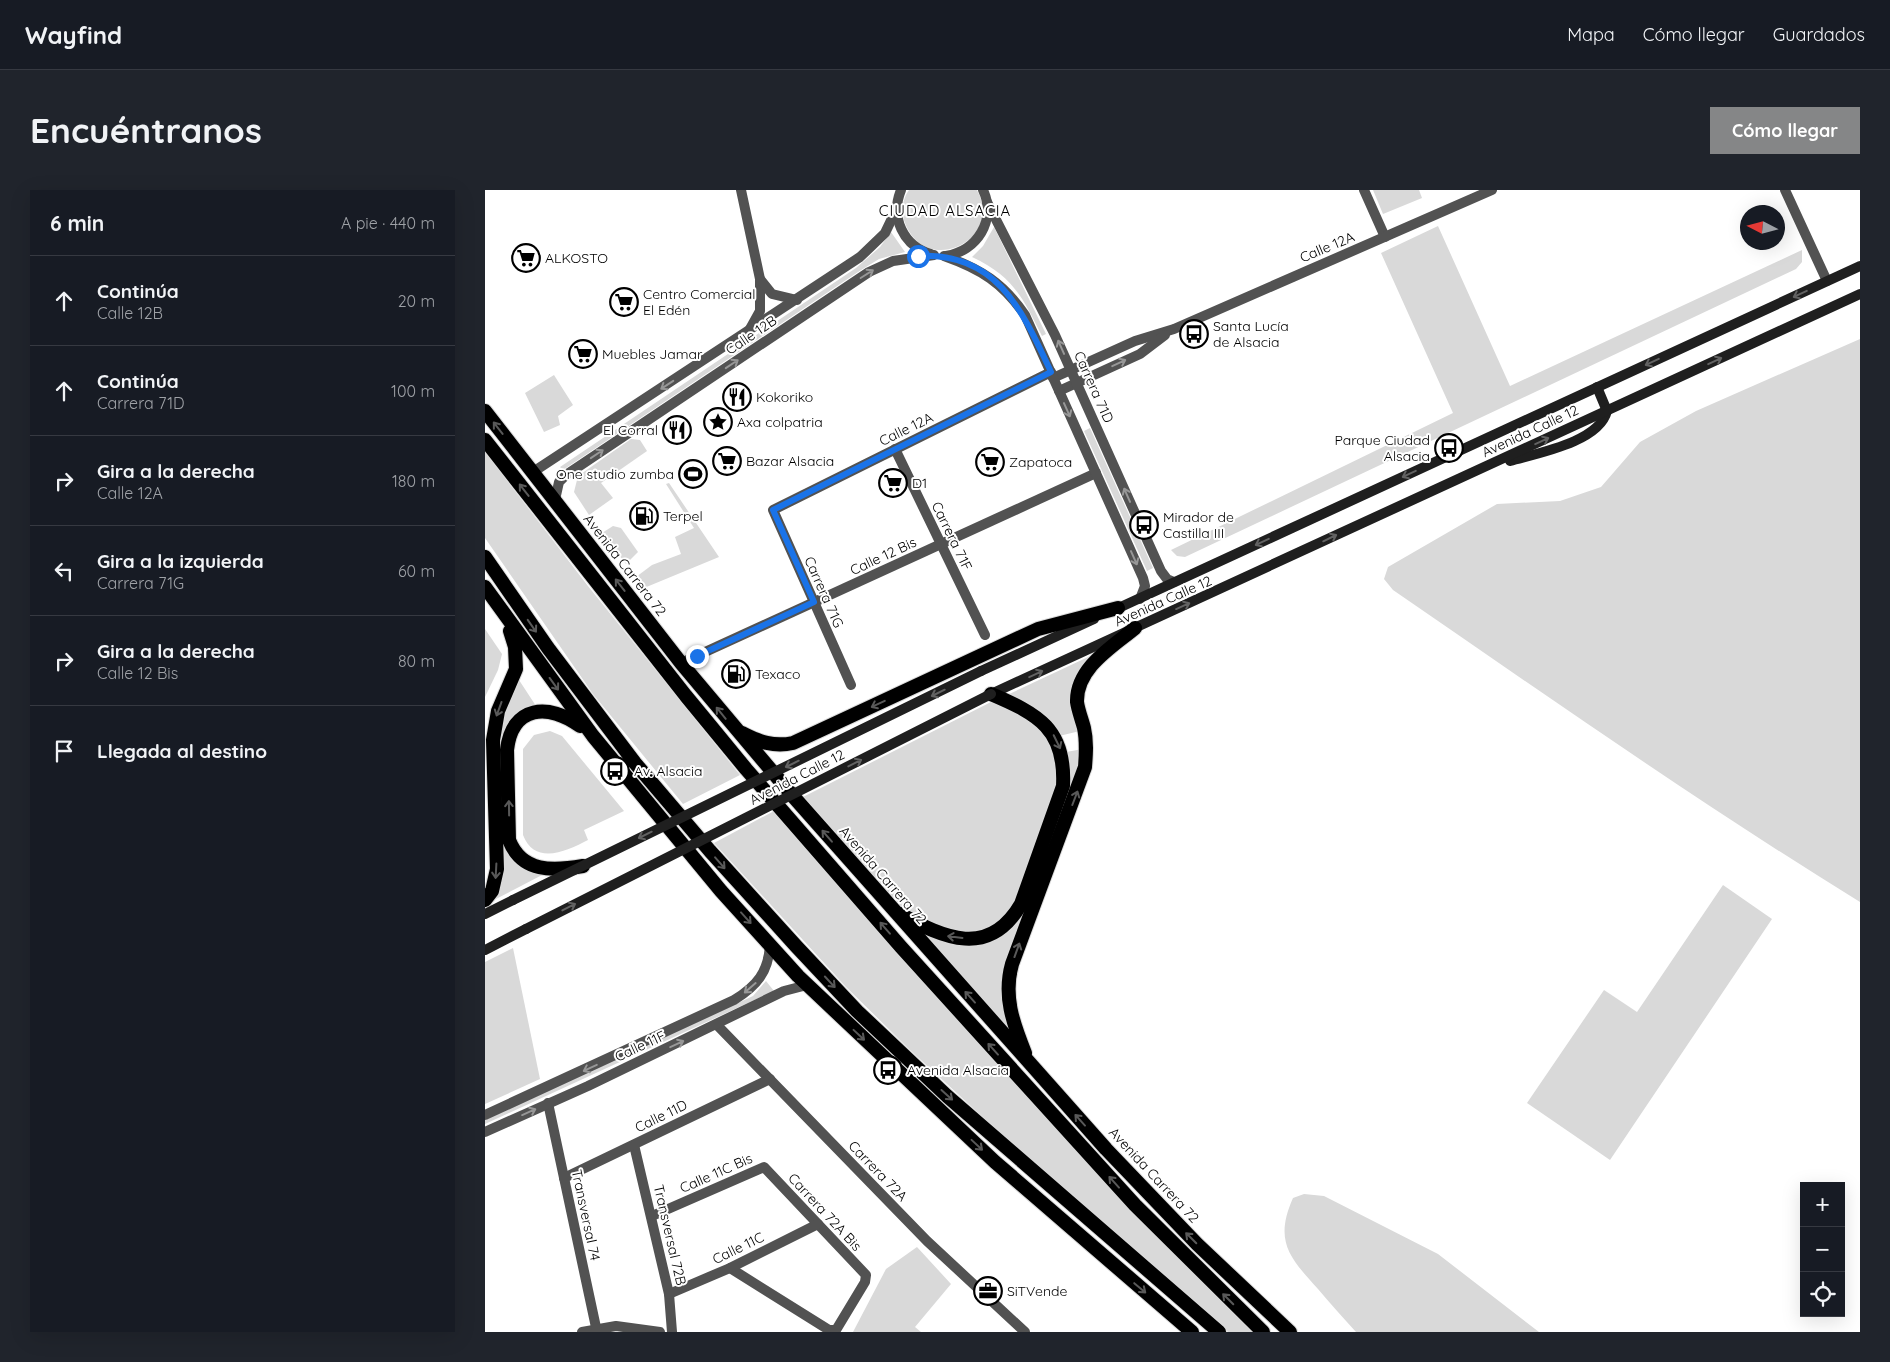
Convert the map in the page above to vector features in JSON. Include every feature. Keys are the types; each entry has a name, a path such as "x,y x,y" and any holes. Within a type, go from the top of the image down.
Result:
{"highway":[{"name":"Avenida Carrera 72","path":"485,411 681,664 733,728 1029,1063 1157,1203 1247,1293 1290,1332"},
{"path":"485,440 686,696 861,901 1135,1205 1263,1332"},
{"path":"485,557 574,684 667,800 748,894 863,1017 1021,1161 1119,1243 1219,1332"},
{"path":"485,587 593,736 770,946 807,985 995,1162 1187,1330"},
{"path":"506,589 522,640"},
{"path":"485,900 492,891 497,869 495,723 514,676 517,660 513,637 493,599"},
{"path":"733,728 757,741 768,744 793,743 1029,632 1118,608"},
{"path":"1029,1063 1011,1014 1007,986 1009,974 1083,774 1087,749 1077,702 1079,687 1086,672 1097,659 1135,628"},
{"path":"891,908 943,936 972,939 999,929 1015,914 1021,904 1058,803 1063,786 1064,767 1056,739 1046,725 1033,713 991,694"},
{"path":"583,866 563,869 541,867 523,860 514,851 509,840 507,750 509,736 515,726 525,716 536,712 550,711 565,716 593,736"},
{"path":"622,772 667,800"},
{"path":"847,858 861,901"}],"main road":[{"name":"Avenida Calle 12","path":"485,914 981,672 1860,266"},
{"name":"Avenida Calle 12","path":"485,950 991,694 1860,294"},
{"path":"1597,388 1607,411"}],"street":[{"path":"741,190 760,279 760,311 749,331"},
{"path":"983,190 987,202"},
{"path":"1365,190 1385,237"},
{"name":"Calle 12A","path":"773,510 1052,375 1071,370 1135,341 1174,329 1492,190"},
{"path":"1785,190 1827,281"},
{"path":"899,192 897,208 899,224 907,239 924,252 987,275 1013,299 1025,316 1143,578 1145,586 1140,599"},
{"name":"Calle 12B","path":"555,500 559,482 566,475 869,272 893,261 961,252 975,242 985,228 987,202"},
{"name":"Carrera 71D","path":"987,202 1040,302 1161,571 1167,579 1175,582"},
{"name":"Calle 12B","path":"533,472 860,257 885,233 897,208"},
{"path":"760,279 772,294 797,300"},
{"name":"Calle 12A","path":"1059,391 1139,354 1174,329"},
{"name":"Carrera 71F","path":"895,450 985,635"},
{"name":"Calle 12 Bis","path":"681,664 1096,473"},
{"name":"Carrera 71G","path":"773,510 851,685"},
{"name":"Calle 11F","path":"485,1115 739,997 762,977 769,960 770,946"},
{"name":"Calle 11F","path":"485,1132 717,1025 784,991 807,985"},
{"name":"Carrera 72A","path":"717,1025 927,1241 1025,1332"},
{"name":"Calle 11D","path":"564,1178 770,1079"},
{"name":"Transversal 74","path":"548,1103 597,1330"},
{"name":"Transversal 72B","path":"634,1145 669,1294 672,1332"},
{"name":"Calle 11C Bis","path":"652,1216 764,1167"},
{"name":"Carrera 72A Bis","path":"730,1268 829,1330 836,1330 865,1282 866,1276 764,1167"},
{"name":"Calle 11C","path":"669,1294 730,1268 818,1224"},
{"path":"582,1332 627,1327 660,1332"}],"shaded area":[{"path":"909,190 977,190 983,208 981,224 972,237 959,246 944,250 929,248 915,239 905,223 903,206"},
{"path":"1373,190 1419,190 1422,198 1383,214"},
{"path":"1438,226 1510,386 1802,250 1802,262 1796,269 1185,557 1177,556 1171,550 1453,413 1381,253"},
{"path":"994,227 1046,334 1042,336 1029,310 1015,289 998,272 972,257 983,246"},
{"path":"891,232 905,252 879,259 858,272 563,470 560,467 856,268 880,247"},
{"path":"1860,339 1860,902 1742,827 1625,749 1393,590 1384,579 1388,567 1497,504 1560,501 1601,487 1640,442 1696,411"},
{"path":"554,375 573,405 558,416 560,425 544,432 525,393"},
{"path":"1090,428 1153,568 1147,571 1084,431"},
{"path":"631,439 640,440 647,451 601,483 613,498 589,515 574,492 578,476"},
{"path":"485,452 588,586 740,775 683,804 593,694 485,538"},
{"path":"669,483 719,557 644,588 636,577 652,565 681,554 675,537 694,528 666,484"},
{"path":"613,526 621,528 638,552 626,564 602,533"},
{"path":"485,629 502,654 498,670 485,697"},
{"path":"1101,651 1083,669 1080,731 1059,736 1005,696"},
{"path":"519,680 536,706 514,720 505,841 544,874 494,900 500,885 503,867 503,822 498,755 499,738 504,715"},
{"path":"995,700 1031,717 1053,741 1059,785 1011,912 984,932 956,934 901,909 803,797"},
{"path":"550,731 562,736 624,811 584,830 588,840 561,851 543,853 528,845 523,835 523,749 534,735"},
{"path":"1083,749 1081,768 1010,957 1013,1036 916,927 971,943 1024,906 1066,752"},
{"path":"774,811 904,961 1078,1149 1256,1332 1228,1332 999,1132 909,1049 846,987 714,843"},
{"path":"1723,885 1772,919 1610,1160 1527,1103 1604,990 1637,1012"},
{"path":"513,948 540,1079 485,1104 485,962"},
{"path":"766,981 774,991 485,1124 485,1120 753,996"},
{"path":"1304,1194 1324,1196 1438,1254 1539,1332 1356,1332 1299,1267 1287,1248 1285,1226 1287,1213 1293,1198"},
{"path":"917,1247 951,1284 915,1327 921,1332 853,1332 886,1269"}],"place":[{"name":"ALKOSTO","path":"526,258"},
{"name":"Centro Comercial El Edén","path":"624,302"},
{"name":"Santa Lucía de Alsacia","path":"1194,334"},
{"name":"Muebles Jamar","path":"583,354"},
{"name":"Kokoriko","path":"737,397"},
{"name":"Axa colpatria","path":"718,422"},
{"name":"El Corral","path":"677,430"},
{"name":"Parque Ciudad Alsacia","path":"1449,448"},
{"name":"Bazar Alsacia","path":"727,461"},
{"name":"Zapatoca","path":"990,462"},
{"name":"One studio zumba","path":"693,474"},
{"name":"D1","path":"893,483"},
{"name":"Terpel","path":"644,516"},
{"name":"Mirador de Castilla III","path":"1144,525"},
{"name":"Texaco","path":"736,674"},
{"name":"Av. Alsacia","path":"615,771"},
{"name":"Avenida Alsacia","path":"888,1070"},
{"name":"SiTVende","path":"988,1291"}],"district":[{"name":"CIUDAD ALSACIA","path":"945,210"}],"route":[{"path":"697,656 814,602 773,510 1051,372 1025,316 1002,286 987,275 961,262 944,256 918,256"}]}
